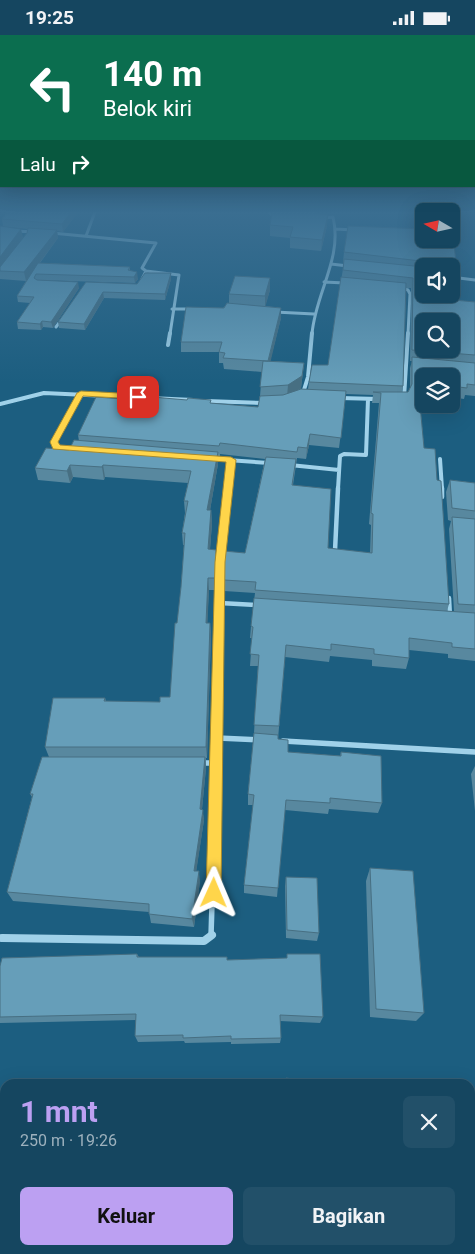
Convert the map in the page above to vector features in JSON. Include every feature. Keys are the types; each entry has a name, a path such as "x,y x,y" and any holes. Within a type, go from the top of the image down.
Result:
{"street":[{"path":"143,269 146,271 179,275 172,309 168,345"},
{"path":"311,396 302,396 305,390 314,314 329,269"},
{"path":"137,287 146,271"},
{"path":"460,278 475,280"},
{"path":"324,282 350,284"},
{"path":"394,287 408,290 410,294 405,397 398,400"},
{"path":"172,309 198,309"},
{"path":"274,311 314,314"},
{"path":"56,327 66,313"},
{"path":"407,364 417,365"},
{"path":"0,405 44,393 81,393 235,403 273,403"},
{"path":"79,449 56,447 54,442 81,393"},
{"path":"330,397 388,400"},
{"path":"335,551 339,470 342,454 366,455 368,399"},
{"path":"203,458 270,463"},
{"path":"440,459 441,501"},
{"path":"2,938 209,939 213,929 220,562 231,460"},
{"path":"280,464 339,470"},
{"path":"448,591 450,620"},
{"path":"220,603 268,606"},
{"path":"441,619 458,620"},
{"path":"218,737 267,740"},
{"path":"277,741 475,751"},
{"path":"197,763 217,763"}],"building":[{"path":"0,269 26,269 24,272 0,271"},
{"path":"34,269 129,269 137,272 134,277 36,274 34,278 37,280 78,282 51,322 42,321 40,324 17,322 34,297 17,296"},
{"path":"343,269 415,269 415,303 460,303 460,301 475,302 475,355 460,354 460,313 415,313 415,350 412,350 413,278"},
{"path":"145,273 171,273 165,294 103,292 84,324 58,322 86,282 137,284"},
{"path":"235,276 270,278 265,296 229,294"},
{"path":"341,277 406,283 403,386 309,382 312,365 328,365"},
{"path":"227,303 281,308 268,361 223,358 225,353 219,352 222,342 181,342 186,307 224,308"},
{"path":"412,357 475,363 475,385 467,384 467,388 460,387 460,368 415,368 415,413 421,413 424,448 435,449 437,480 441,481 449,604 255,590 256,582 224,580 224,551 245,553 266,457 296,459 292,485 331,489 328,548 372,553 373,514 371,513 381,393 373,392 408,392 412,384"},
{"path":"263,361 304,363 302,376 288,385 260,387"},
{"path":"301,389 346,391 341,438 310,434 307,448 298,447 297,452 220,443 219,446 78,435 96,397 151,401 152,397 187,400 188,398 211,400 210,403 258,407 260,396 283,395"},
{"path":"74,440 218,452 207,510 211,510 208,549 216,550 215,578 208,578 206,623 210,623 206,747 45,747 53,698 105,698 104,701 160,702 160,697 170,697 175,623 177,623 181,587 185,533 182,533 188,501 184,501 191,471 103,465 102,467 70,465 67,471 35,468 46,448 69,450"},
{"path":"450,480 475,483 475,511 452,508"},
{"path":"452,517 475,519 475,605 458,604"},
{"path":"254,598 475,613 475,649 452,647 452,643 409,638 409,658 374,654 374,649 331,644 331,650 286,645 279,726 254,725 259,655 250,654"},
{"path":"254,733 278,735 278,739 288,740 288,752 341,756 341,752 381,756 382,803 330,798 330,803 286,800 278,888 244,885 254,795 248,794"},
{"path":"42,757 205,757 200,809 203,810 194,871 199,871 192,919 149,914 149,904 7,892 33,794 30,794"},
{"path":"370,868 413,871 424,1013 376,1009"},
{"path":"286,877 317,878 319,933 287,930"},
{"path":"137,954 137,957 227,957 227,960 287,958 287,954 320,954 323,1017 280,1015 281,1038 231,1039 231,1036 183,1038 183,1035 135,1036 136,1014 0,1017 0,966 2,958"}],"route":[{"path":"138,397 81,393 54,442 56,447 60,448 231,460 220,562 214,893"}]}
